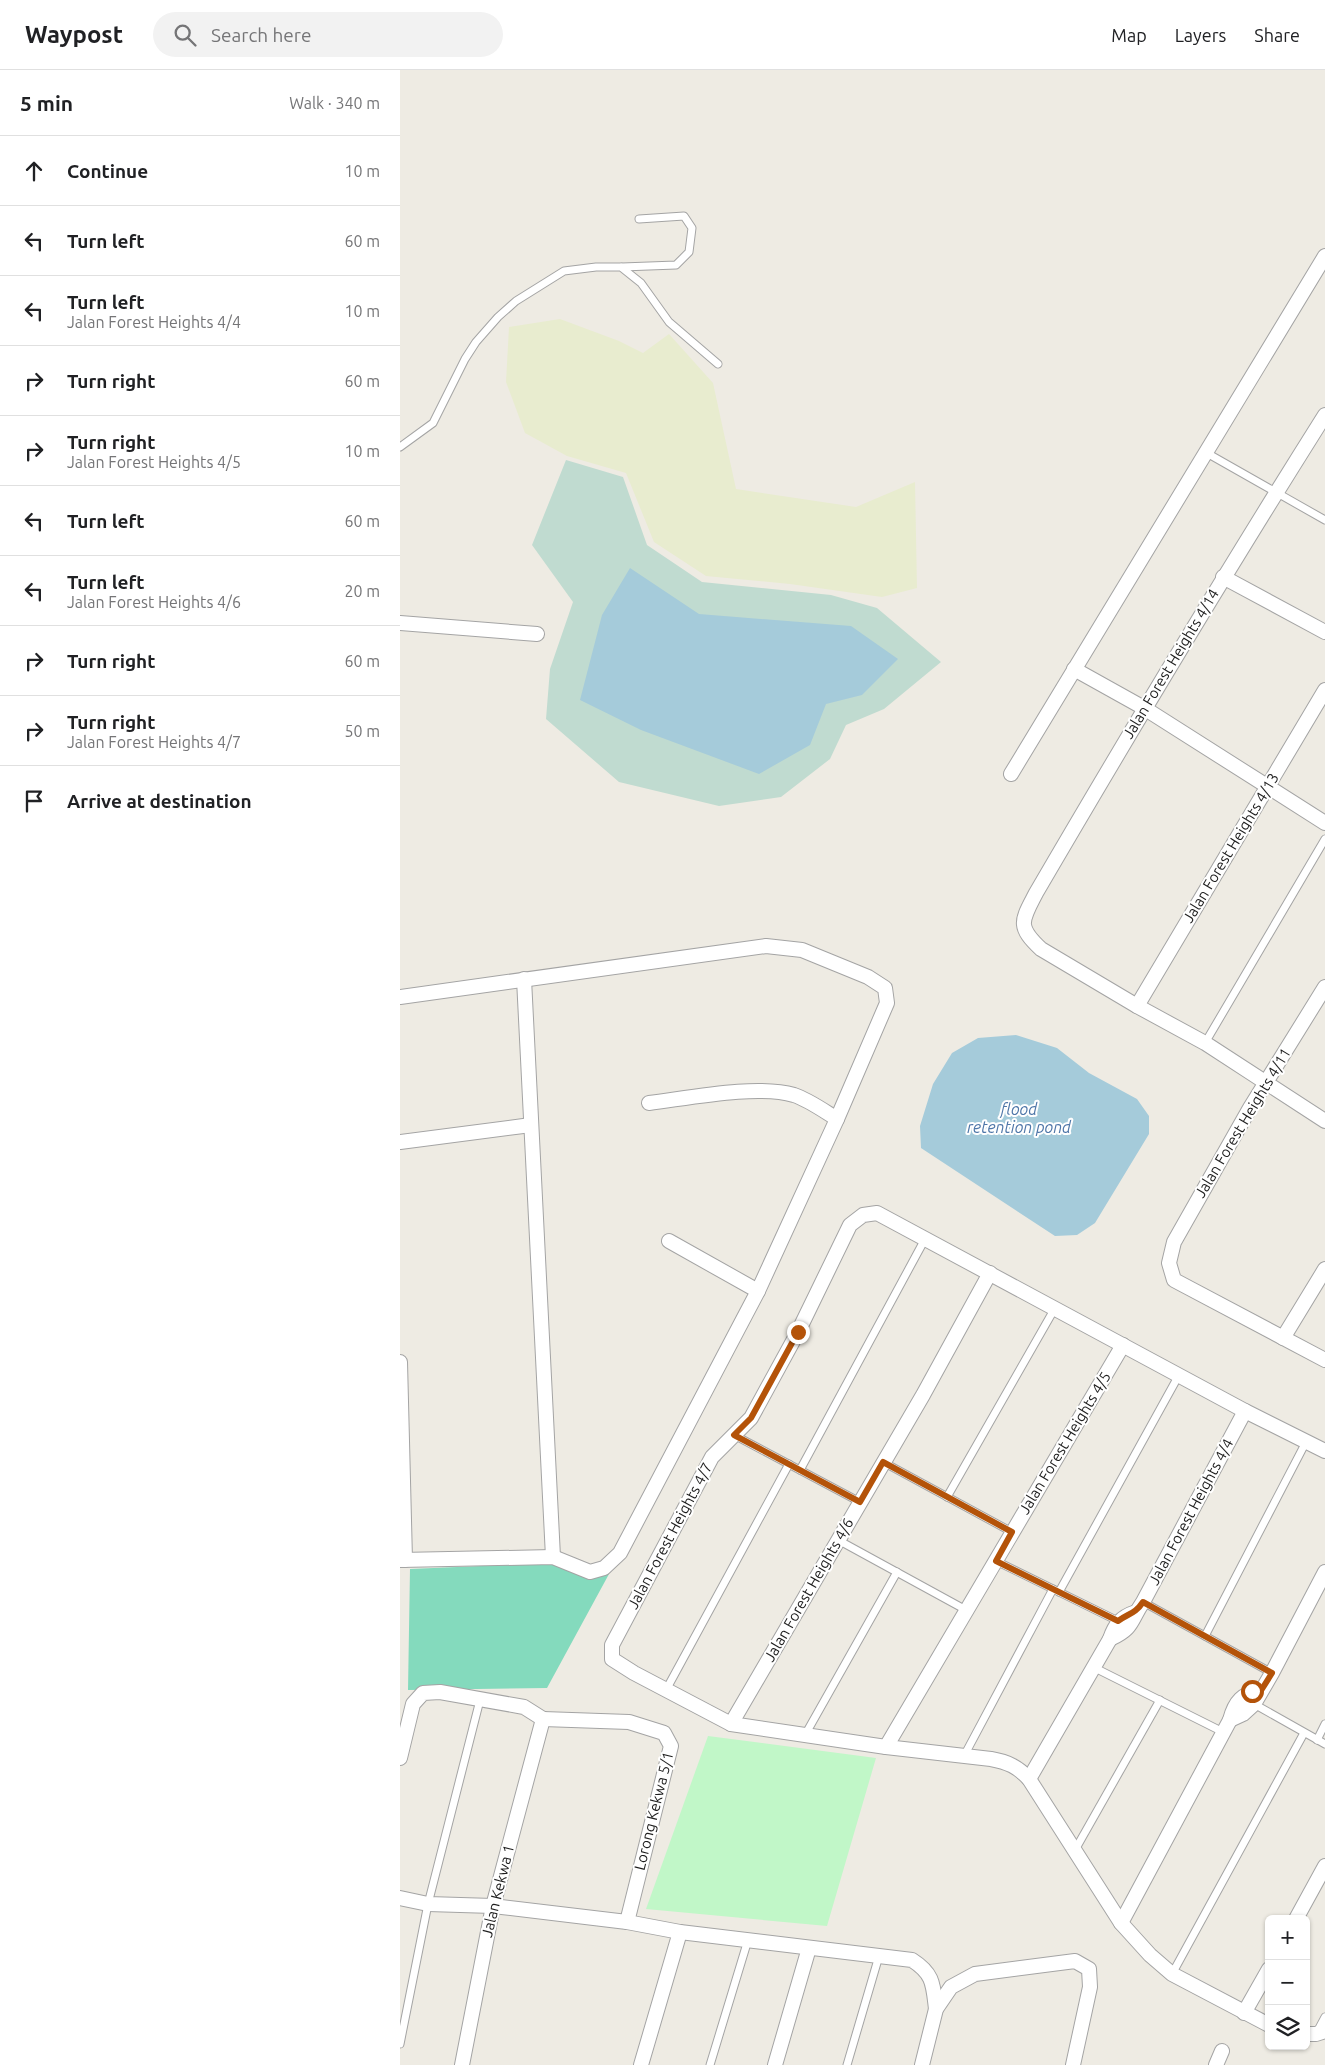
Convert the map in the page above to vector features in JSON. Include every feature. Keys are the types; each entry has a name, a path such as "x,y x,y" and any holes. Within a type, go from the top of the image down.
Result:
{"street":[{"path":"1011,774 1325,256"},
{"name":"Jalan Forest Heights 4/14","path":"1137,1006 1041,949 1028,938 1023,918 1036,892 1144,708 1223,577 1325,415"},
{"path":"1223,577 1325,632"},
{"path":"400,623 537,634"},
{"path":"1074,669 1144,708 1325,823"},
{"name":"Jalan Forest Heights 4/13","path":"1137,1006 1325,690"},
{"path":"400,997 766,946 802,950 868,977 885,988 887,1004 837,1119 758,1291 620,1554 604,1568 590,1572 553,1557 402,1560 400,1362"},
{"path":"524,979 553,1557"},
{"name":"Jalan Forest Heights 4/11","path":"1283,1338 1174,1280 1168,1263 1174,1242 1266,1083 1325,987"},
{"path":"1137,1006 1205,1042 1325,1121"},
{"path":"649,1103 743,1092 777,1091 796,1096 837,1119"},
{"path":"400,1142 532,1124"},
{"name":"Jalan Forest Heights 4/7","path":"666,1690 612,1659 612,1645 712,1458 751,1418 798,1332 850,1225 863,1215 877,1213 925,1239"},
{"path":"925,1239 1245,1411 1325,1451"},
{"path":"669,1241 758,1291"},
{"path":"1325,1269 1283,1338 1325,1360"},
{"name":"Jalan Forest Heights 4/6","path":"731,1724 990,1273"},
{"name":"Jalan Forest Heights 4/5","path":"886,1747 1123,1345"},
{"name":"Jalan Forest Heights 4/4","path":"1110,1639 1130,1627 1245,1411"},
{"path":"1226,1726 1254,1704 1323,1581"},
{"path":"1118,1621 1140,1607"},
{"name":"Jalan Forest Heights 4/4","path":"1029,1779 1110,1639 1118,1621"},
{"path":"1120,1923 1226,1726 1234,1705 1245,1695 1262,1689"},
{"path":"666,1690 731,1724 886,1747 1007,1762 1020,1770 1029,1779 1120,1923 1150,1955 1172,1974 1265,2022"},
{"path":"400,1758 413,1704 423,1693 440,1692 524,1707 543,1719"},
{"name":"Jalan Kekwa 1","path":"462,2065 493,1906 543,1719"},
{"name":"Lorong Kekwa 5/1","path":"543,1719 629,1722 664,1733 671,1746 627,1922"},
{"path":"1298,1915 1325,1866"},
{"path":"400,1898 428,1904 493,1906 627,1922 680,1932 912,1960 925,1968 933,1983 936,2009 922,2065"},
{"path":"642,2065 680,1932"},
{"path":"775,2065 810,1948"},
{"path":"936,2009 952,1987 975,1974 1075,1961 1089,1969 1090,1987 1073,2065"},
{"path":"1244,2013 1265,1975"},
{"path":"1216,2065 1222,2051"}],"lane":[{"path":"400,447 433,423 465,359 476,342 498,317 516,301 564,271 596,267 676,265 688,252 692,228 684,216 639,219"},
{"path":"621,267 641,283 669,322 718,364"},
{"path":"1205,452 1325,520"},
{"path":"1205,1042 1325,839"},
{"path":"800,1470 925,1239"},
{"path":"947,1497 1055,1308"},
{"path":"964,1756 1056,1590 1179,1376"},
{"path":"734,1435 860,1502"},
{"path":"1205,1636 1306,1442"},
{"path":"883,1462 1012,1532"},
{"path":"666,1690 789,1464"},
{"path":"838,1540 966,1610"},
{"path":"996,1561 1118,1621"},
{"path":"805,1735 897,1572"},
{"path":"1140,1607 1205,1636 1272,1673"},
{"path":"1093,1667 1160,1700 1226,1726"},
{"path":"400,2044 428,1904 480,1700"},
{"path":"1074,1850 1160,1700"},
{"path":"1254,1704 1325,1744"},
{"path":"1316,1740 1325,1724"},
{"path":"1172,1974 1304,1733"},
{"path":"710,2065 748,1940"},
{"path":"847,2065 879,1956"},
{"path":"1316,2033 1325,2017"}],"green space":[{"path":"560,319 619,341 643,353 669,334 713,383 736,489 856,507 915,482 917,588 882,597 790,584 706,576 654,542 626,473 567,456 525,433 506,382 509,327"},
{"path":"566,460 623,477 647,545 702,582 831,595 877,608 941,662 884,709 846,725 830,759 781,797 719,806 619,782 546,719 550,669 573,602 532,545"},
{"path":"552,1563 583,1577 609,1574 547,1688 408,1690 410,1569"},
{"path":"708,1736 876,1758 827,1926 646,1909"}],"water":[{"path":"630,568 699,614 851,626 898,659 862,695 826,704 810,745 759,774 641,730 580,700 602,615"},
{"name":"flood retention pond","path":"1016,1035 1057,1048 1089,1073 1137,1099 1149,1116 1149,1134 1095,1223 1077,1235 1055,1236 921,1148 920,1126 933,1084 952,1053 978,1038"}],"route":[{"path":"798,1332 751,1418 734,1435 860,1502 883,1462 1012,1532 996,1561 1118,1621 1126,1615 1136,1612 1143,1602 1272,1673 1262,1689 1252,1691"}]}
